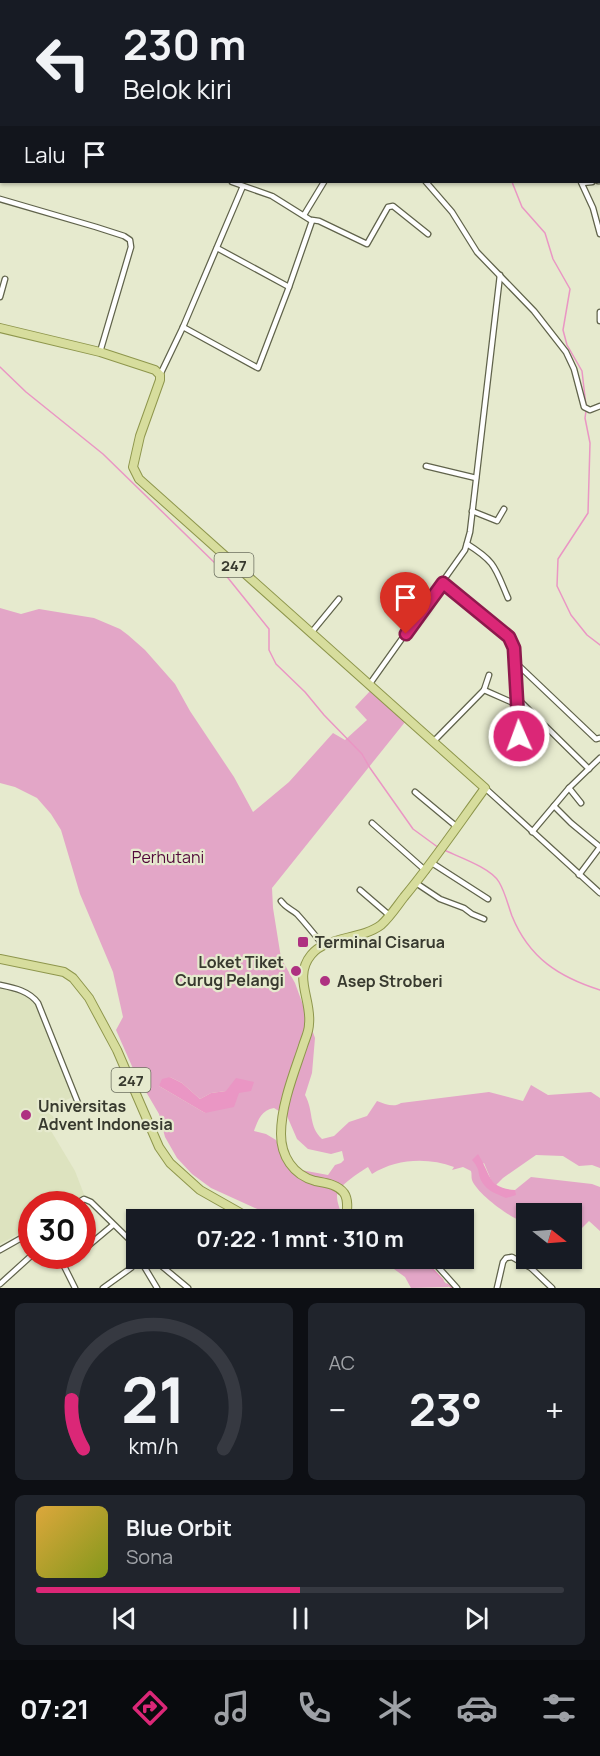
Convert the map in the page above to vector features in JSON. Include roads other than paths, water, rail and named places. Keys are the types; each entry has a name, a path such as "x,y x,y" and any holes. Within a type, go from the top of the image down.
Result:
{"main road":[{"path":"0,328 100,352 155,370 160,375"},
{"name":"247","path":"160,375 140,436 133,467 135,474 169,507 485,788"},
{"path":"347,1209 345,1195 332,1184 312,1180 296,1171 285,1158 281,1134 283,1112 310,1024 302,978 304,967 312,953 323,945 374,930 426,871 485,788"},
{"name":"247","path":"0,959 63,972 73,978 89,998 117,1050 159,1147 170,1163 200,1190 234,1209"}],"street":[{"path":"235,183 272,196 312,220 320,221 367,244 388,207 393,206 428,234"},
{"path":"304,215 323,183"},
{"path":"427,183 452,212 477,252 534,311 570,359 584,407 590,410 600,406"},
{"path":"581,183 593,208 600,234"},
{"path":"160,375 243,186"},
{"path":"0,199 96,227 130,240 130,247 100,352"},
{"path":"183,327 258,368 312,220"},
{"path":"217,248 289,287"},
{"path":"369,685 443,583 467,544 500,275"},
{"path":"0,297 5,279"},
{"path":"600,312 600,321"},
{"path":"426,466 476,478"},
{"path":"472,511 497,521 504,509"},
{"path":"467,544 486,556 492,563 508,598"},
{"path":"443,583 509,637 514,648 519,736"},
{"path":"311,633 339,599"},
{"path":"515,662 596,739 600,738"},
{"path":"434,741 484,690 489,675"},
{"path":"484,690 518,702 589,769"},
{"path":"532,832 569,788 600,758"},
{"path":"485,788 600,894"},
{"path":"569,788 581,803"},
{"path":"415,792 457,826"},
{"path":"554,806 600,847 579,875"},
{"path":"372,823 426,871"},
{"path":"432,863 488,899"},
{"path":"416,883 442,900 464,908 484,920"},
{"path":"360,890 389,915"},
{"path":"281,901 288,910 294,911 323,945"},
{"path":"0,985 24,991 33,996 38,1003 78,1103"},
{"path":"96,1207 126,1236"},
{"path":"96,1239 113,1225"},
{"path":"0,1250 18,1240"},
{"path":"497,1288 503,1262 506,1258 512,1257 531,1268 552,1288"},
{"path":"0,1284 18,1268"},
{"path":"66,1269 75,1288"},
{"path":"102,1288 130,1269"},
{"path":"146,1269 157,1288"},
{"path":"165,1269 188,1288"},
{"path":"440,1269 457,1288"}],"waterway":[{"path":"512,183 522,207 545,233 553,259 570,289 563,330 567,345 582,371 586,406"},
{"path":"0,367 26,392 103,454 220,568 269,629 269,650 276,664 362,754 413,829 439,848"},
{"path":"586,411 585,418 590,443 588,513 558,559 557,586 571,615 587,635 600,645"},
{"path":"444,850 474,863 495,877 503,890 519,931 547,964 571,979 600,990"},
{"path":"432,1269 443,1280"},
{"path":"447,1284 452,1288"}],"place":[{"name":"Terminal Cisarua","path":"303,942"},
{"name":"Loket Tiket Curug Pelangi","path":"296,971"},
{"name":"Asep Stroberi","path":"325,981"},
{"name":"Universitas Advent Indonesia","path":"26,1115"}],"park label":[{"name":"Perhutani","path":"168,857"}]}
